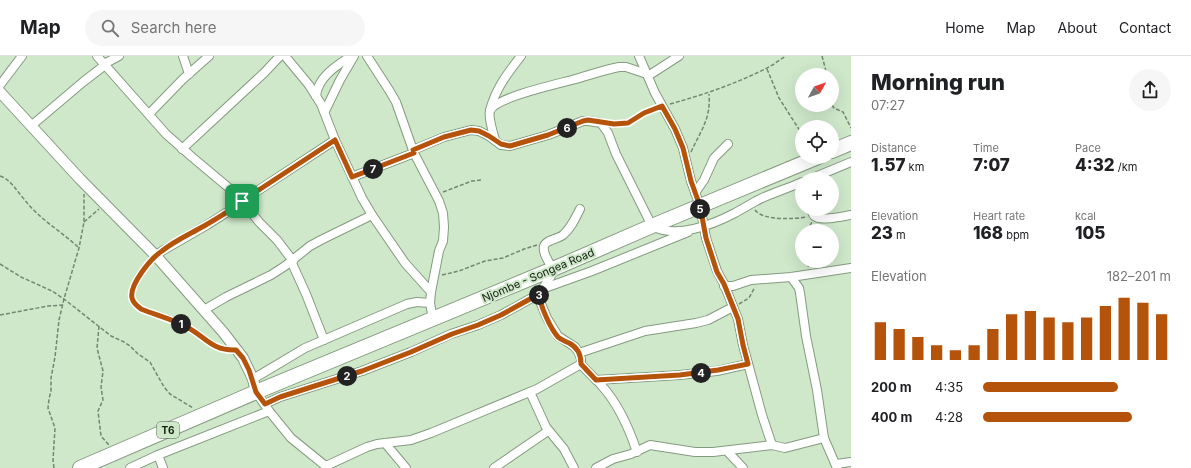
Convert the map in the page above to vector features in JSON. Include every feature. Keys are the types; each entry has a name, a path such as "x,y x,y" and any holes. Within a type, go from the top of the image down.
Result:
{"highway":[{"path":"839,148 851,143"},
{"name":"Njombe - Songea Road","path":"254,386 433,319 801,164"},
{"name":"T6","path":"80,468 205,414 254,386"}],"street":[{"path":"0,84 22,56"},
{"path":"97,56 166,134 229,188 277,240 292,261 324,340"},
{"path":"31,126 105,64 119,56"},
{"path":"183,56 189,74"},
{"path":"149,114 209,56"},
{"path":"182,149 264,73 280,56"},
{"path":"285,56 309,85 325,111 335,140 362,198 372,215 405,263 431,292"},
{"path":"316,96 317,88 321,80 336,66 352,56"},
{"path":"325,111 352,56"},
{"path":"366,56 396,102 413,151 443,213 444,227 442,241 431,292 430,303 433,319"},
{"path":"495,140 489,111 493,98 499,86 521,56"},
{"path":"639,56 655,93 680,139 700,206 706,238 717,272 738,319 748,364 772,445"},
{"path":"648,75 680,56"},
{"path":"489,111 495,105 523,94 613,68 626,66 648,75"},
{"path":"0,92 85,184 156,256 204,310 243,358 254,386 267,408 292,438 327,467 367,447 411,440 530,392 581,364"},
{"path":"352,177 444,137 471,130 479,131 501,144 510,146 548,135 588,120 601,123 608,132 616,154 652,226 667,231 692,229"},
{"path":"156,256 169,246 207,225 335,140"},
{"path":"695,193 704,180 714,158 728,144"},
{"path":"827,172 851,162"},
{"path":"130,468 267,408 280,397 362,371 452,334 478,325 501,315 540,292 692,229 704,226 734,214 771,194 795,185"},
{"path":"580,209 568,230 558,238 546,243 544,246 544,250 553,269 540,292 539,299 544,312 558,336 575,347 579,353 581,364 603,387 621,412 637,452"},
{"path":"204,310 234,292 271,275 316,243 372,215"},
{"path":"815,216 817,218 827,218 851,215"},
{"path":"669,219 692,229"},
{"path":"724,286 734,286 751,280 791,277 851,268"},
{"path":"791,277 799,288 824,438 837,466 851,462"},
{"path":"254,386 305,348 407,304 417,302 430,303"},
{"path":"579,353 646,331 708,320 733,307"},
{"path":"596,380 680,375 748,364"},
{"path":"530,392 548,431 564,449 574,468"},
{"path":"494,468 548,431"},
{"path":"596,468 613,459 637,452 650,445 695,452 728,451 772,445 785,448 824,438"},
{"path":"385,443 406,468"},
{"path":"728,451 744,468"},
{"path":"158,455 163,468"}],"lane":[{"path":"156,256 141,274 131,293 132,300 136,305 141,309 185,326 216,348 236,350"}],"path":[{"path":"601,123 628,123 644,113 662,106 709,93 767,68 786,56"},
{"path":"822,56 825,68"},
{"path":"767,68 779,98 795,123"},
{"path":"687,163 708,118 710,102 709,93"},
{"path":"839,110 843,112 851,128"},
{"path":"0,176 10,181 25,201 42,219 61,232 79,248"},
{"path":"436,196 472,181 482,180"},
{"path":"54,468 55,428 48,411 48,405 64,299 79,248 84,222 85,184"},
{"path":"753,203 755,210 761,215 783,218 798,216"},
{"path":"84,222 105,204"},
{"path":"434,275 448,275 546,243"},
{"path":"0,264 21,277 52,291 111,336 124,342 138,354 147,359 170,394 181,402 205,414"},
{"path":"733,307 749,298 753,293 757,280"},
{"path":"0,315 48,306 63,305"},
{"path":"99,326 98,348 103,371 101,387 103,400 98,413 102,436 116,452"}],"route":[{"path":"662,106 680,139 683,148 691,181 700,206 706,238 717,272 724,284 738,319 748,364 680,375 596,380 581,364 579,353 575,347 558,336 547,318 539,299 539,294 501,315 411,352 330,382 280,397 265,404 256,392 249,370 243,358 236,350 216,348 185,326 141,309 132,300 131,293 141,274 162,250 207,225 243,202 242,201 335,140 352,177 414,153 413,150 431,142 465,131 479,131 505,146 510,146 555,133 588,120 608,124 628,123 644,113 662,106"}]}
